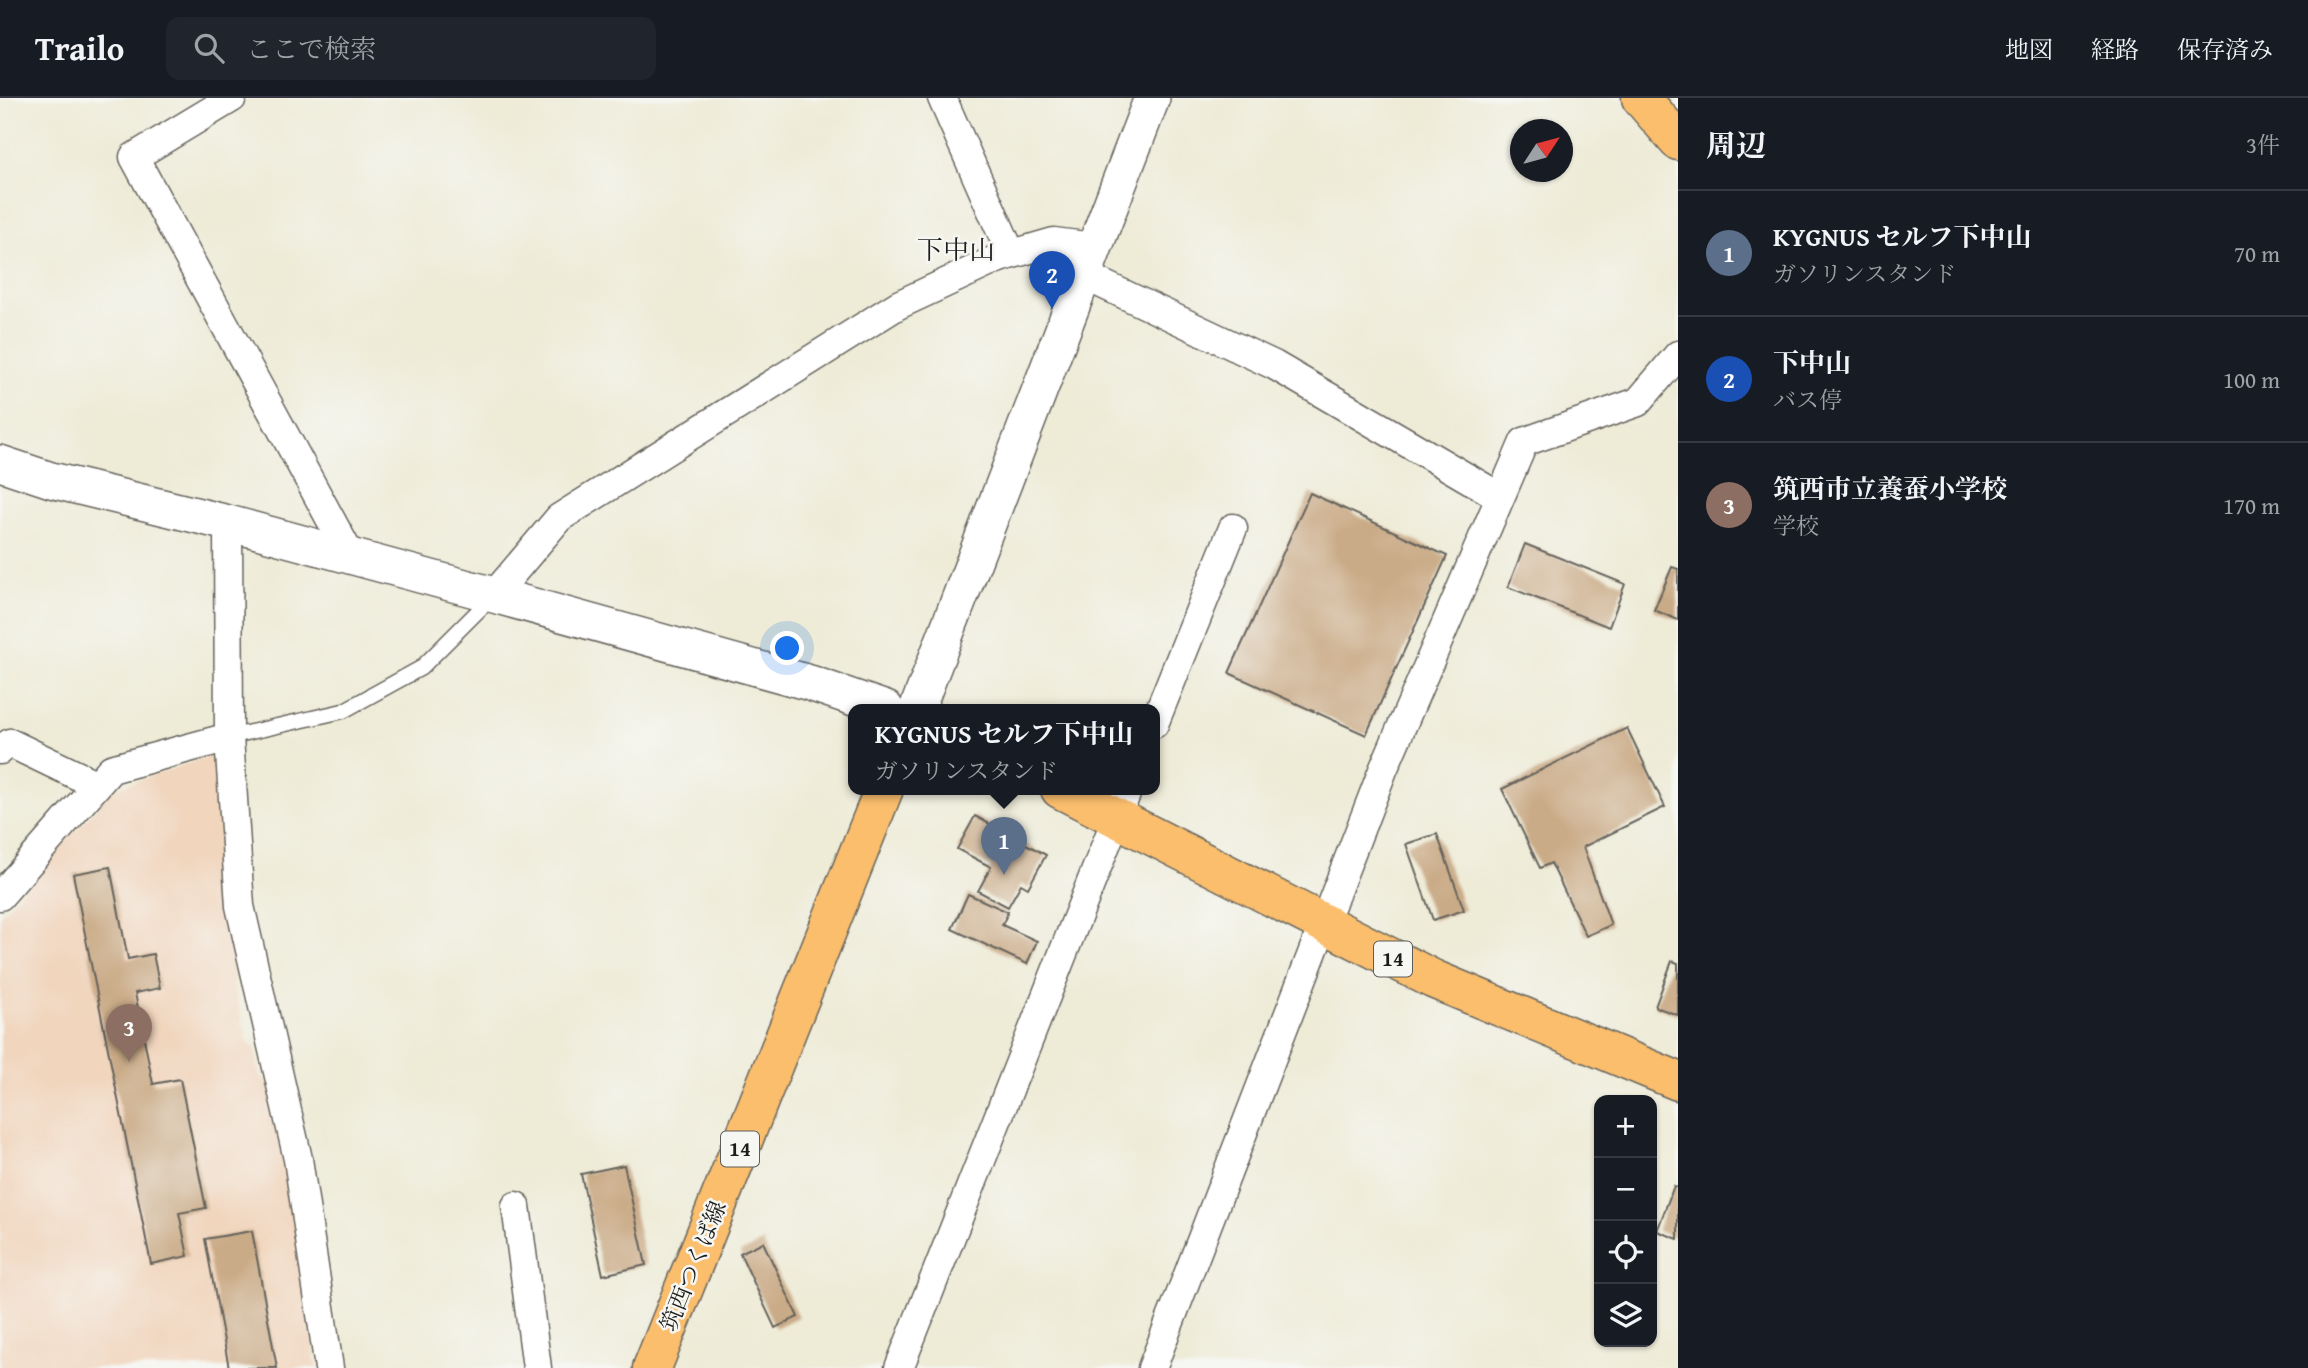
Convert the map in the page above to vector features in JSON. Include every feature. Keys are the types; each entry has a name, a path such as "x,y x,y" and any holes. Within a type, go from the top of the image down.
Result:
{"main road":[{"path":"1641,98 1678,141"},
{"name":"筑西つくば線","path":"652,1368 882,795"},
{"name":"14","path":"1085,795 1123,804 1324,925 1433,979 1678,1081"}],"street":[{"path":"232,98 134,157 352,557"},
{"path":"942,98 1011,254"},
{"path":"919,704 1152,98"},
{"path":"494,595 559,518 898,305 1011,254 1054,242 1274,365 1500,497"},
{"path":"1152,1368 1383,770 1524,442 1638,402 1678,355"},
{"path":"0,463 51,480 228,523 494,595 810,683 871,704"},
{"path":"228,523 229,737 240,906 299,1159 329,1368"},
{"path":"1160,709 1233,528"},
{"path":"0,896 111,769 229,737"},
{"path":"0,750 10,743 97,785"},
{"path":"899,1368 1123,804"},
{"path":"516,1206 537,1368"}],"lane":[{"path":"229,737 343,711 421,668 494,595"}],"shaded area":[{"path":"213,755 229,932 240,969 233,985 249,1044 255,1048 260,1077 268,1081 287,1163 316,1368 0,1368 0,915 113,789"}],"building":[{"path":"1310,493 1447,556 1366,735 1229,673"},
{"path":"1525,544 1625,584 1609,627 1508,587"},
{"path":"1672,567 1678,569 1678,620 1654,610"},
{"path":"1627,728 1665,807 1583,847 1611,925 1586,936 1551,863 1540,868 1502,789"},
{"path":"975,816 1046,855 1028,888 1021,884 1008,907 978,891 991,867 957,849"},
{"path":"1437,834 1464,910 1433,920 1406,844"},
{"path":"110,867 128,959 153,954 160,988 135,993 153,1084 180,1079 206,1208 179,1213 188,1256 151,1264 73,874"},
{"path":"968,894 1008,912 1002,925 1037,941 1027,964 952,929"},
{"path":"1672,961 1678,963 1678,1015 1655,1007"},
{"path":"624,1165 646,1265 603,1275 581,1174"},
{"path":"1674,1186 1678,1188 1678,1239 1657,1231"},
{"path":"252,1231 277,1368 229,1368 205,1239"},
{"path":"763,1242 798,1317 775,1328 740,1253"}],"place":[{"name":"下中山","path":"1052,309"},
{"name":"KYGNUS セルフ下中山","path":"1004,875"},
{"name":"筑西市立養蚕小学校","path":"129,1062"}],"district":[{"name":"下中山","path":"956,250"}]}
